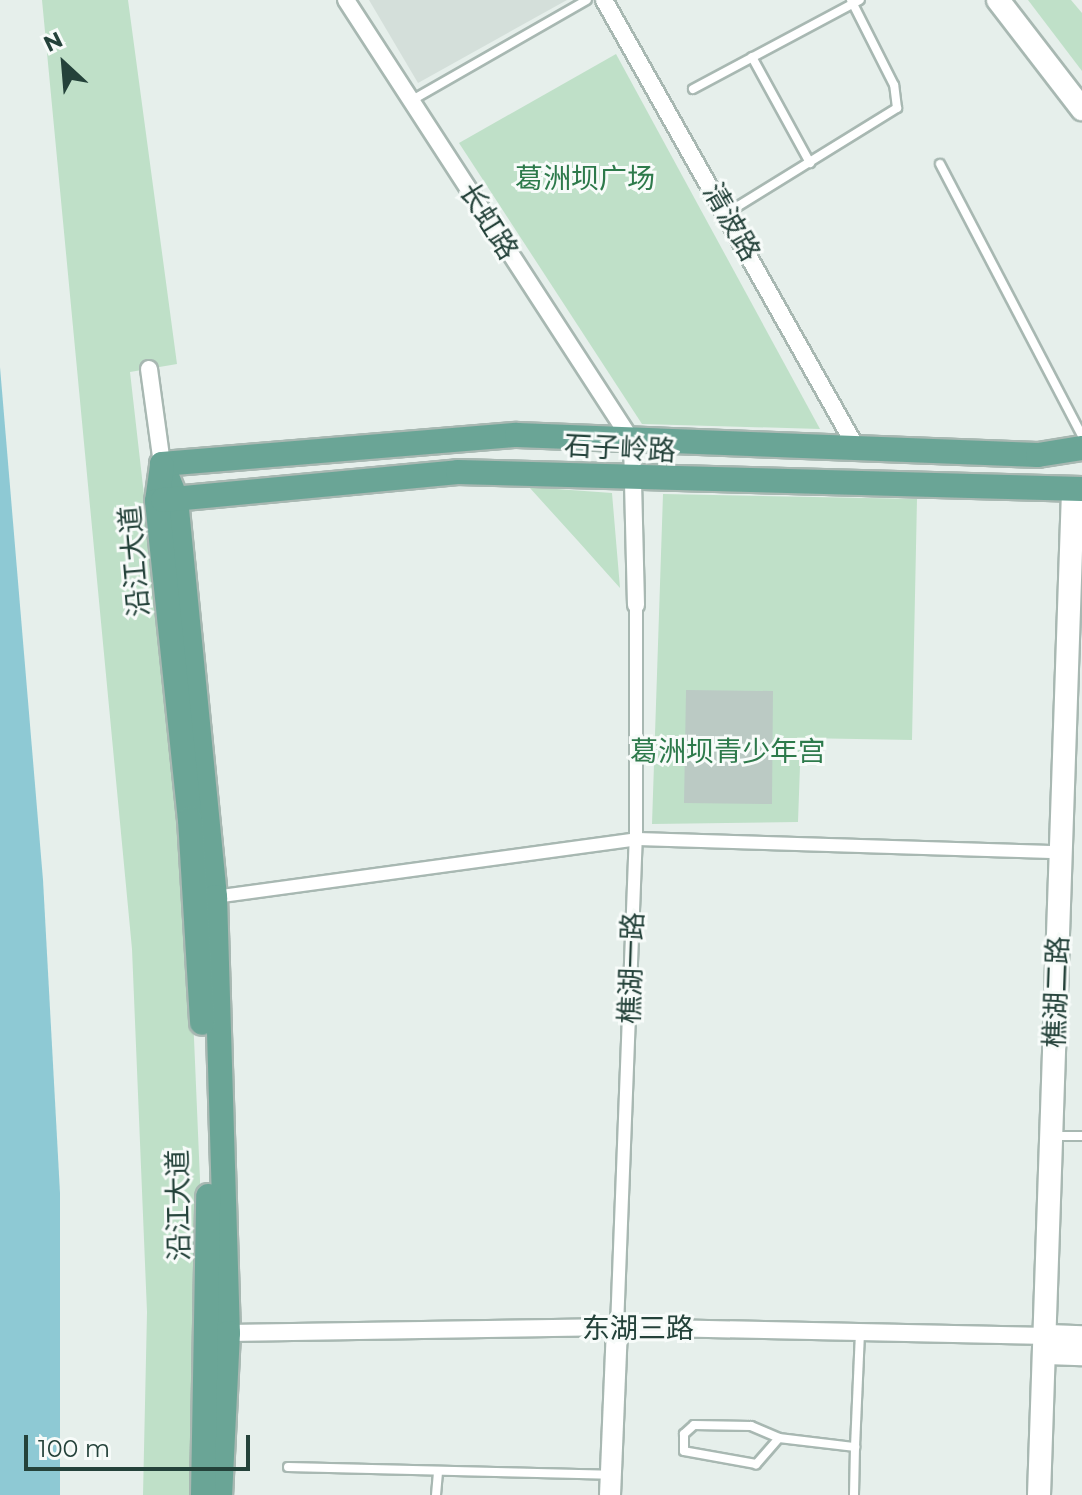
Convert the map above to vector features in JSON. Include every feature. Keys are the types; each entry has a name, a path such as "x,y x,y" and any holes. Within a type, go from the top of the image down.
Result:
{"main road":[{"path":"998,0 1082,109"},
{"name":"石子岭路","path":"162,464 409,439 632,441 1038,455 1082,448"},
{"name":"沿江大道","path":"162,464 215,897 228,1333 220,1495"},
{"name":"石子岭路","path":"166,500 458,472 1077,489"},
{"name":"樵湖二路","path":"1039,1495 1063,1345 1061,852 1077,489"},
{"name":"沿江大道","path":"166,500 199,941 210,1332 203,1495"},
{"name":"樵湖二路","path":"1053,1495 1072,1136 1082,569"}],"street":[{"name":"长虹路","path":"346,0 414,99 632,441"},
{"name":"清波路","path":"604,0 727,213 856,447"},
{"path":"149,369 162,464"},
{"name":"樵湖一路","path":"611,1485 636,839 632,441"},
{"path":"215,897 636,839 1061,852"},
{"name":"东湖三路","path":"228,1333 617,1327 860,1332 1063,1345"}],"lane":[{"path":"414,99 587,0"},
{"path":"693,89 855,1 894,85 897,108 727,213"},
{"path":"752,57 810,163"},
{"path":"940,164 1082,436"},
{"path":"854,1495 860,1332"},
{"path":"779,1438 756,1464 684,1451 684,1434 694,1425 751,1426 779,1438 855,1447"},
{"path":"288,1467 611,1485"},
{"path":"436,1495 438,1473"}],"shaded area":[{"path":"369,0 567,0 418,83"}],"green space":[{"path":"42,0 128,0 177,364 130,372 187,873 200,1180 198,1495 143,1495 147,1312 132,949"},
{"path":"1028,0 1071,0 1082,13 1082,71"},
{"name":"葛洲坝广场","path":"616,54 820,429 642,424 459,143"},
{"path":"529,487 612,493 620,588 578,541"},
{"path":"663,494 917,499 912,740 801,738 798,822 652,824"}],"water":[{"path":"0,367 43,880 60,1193 60,1495 0,1495"}],"building":[{"name":"葛洲坝青少年宫","path":"686,690 773,691 772,804 684,803"}]}
